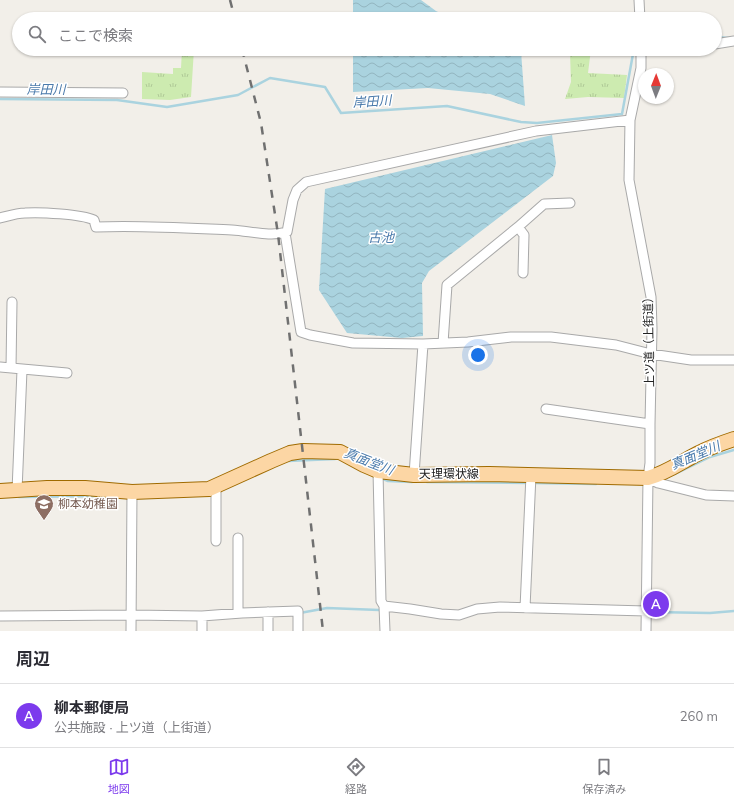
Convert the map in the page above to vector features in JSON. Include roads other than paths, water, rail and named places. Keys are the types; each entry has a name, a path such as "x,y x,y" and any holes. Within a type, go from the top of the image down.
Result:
{"main road":[{"name":"天理環状線","path":"0,491 47,488 85,488 132,492 209,489 290,453 303,450 340,452 378,471 414,475 530,475 648,478 661,475 698,453 734,439"}],"street":[{"path":"639,0 640,12"},
{"path":"722,43 734,41"},
{"name":"上ツ道（上街道）","path":"641,56 641,68 630,120 629,180 651,297 650,463 648,478 646,631"},
{"path":"0,92 123,92"},
{"path":"630,120 536,130 306,182 297,190 293,200 287,232 285,233 301,332 353,343 423,344 468,342 511,337 551,337 616,345 651,354 691,360 734,360"},
{"path":"443,343 447,284 518,227 544,204 570,203"},
{"path":"0,218 24,213 47,214 87,217 94,220 96,227 129,226 232,230 278,234 285,233"},
{"path":"518,227 524,235 523,273"},
{"path":"11,368 12,302"},
{"path":"414,475 423,344"},
{"path":"0,367 67,373"},
{"path":"17,491 22,370"},
{"path":"546,409 650,424"},
{"path":"378,471 382,601 384,606 385,631"},
{"path":"525,608 530,475"},
{"path":"648,478 658,483 706,495 734,496"},
{"path":"216,486 216,541"},
{"path":"131,631 132,492"},
{"path":"238,538 238,613"},
{"path":"384,606 459,615 477,609 500,607 646,611"},
{"path":"0,616 202,616 298,611 298,631"},
{"path":"268,612 268,631"},
{"path":"202,616 202,631"}],"water":[{"path":"353,0 421,0 438,12 353,12"},
{"path":"353,56 521,56 525,106 490,94 428,88 353,92"},
{"name":"古池","path":"552,135 556,163 553,176 429,271 422,283 423,336 402,338 347,333 319,290 325,189"}],"waterway":[{"name":"岸田川","path":"722,37 730,38"},
{"name":"岸田川","path":"0,99 117,100 167,107 238,95 270,78 325,87 341,113 447,106 521,122 537,123 622,114 633,56"},
{"name":"真面堂川","path":"675,474 710,457 734,450"},
{"name":"真面堂川","path":"288,461 335,459"},
{"name":"真面堂川","path":"381,478 388,481 412,482"},
{"name":"真面堂川","path":"427,482 528,483"},
{"name":"真面堂川","path":"533,483 596,484"},
{"name":"真面堂川","path":"19,497 100,496"},
{"path":"300,613 327,608 379,610"},
{"path":"651,612 710,613 734,611"}],"railway":[{"path":"230,0 233,12"},
{"path":"244,56 261,123 278,234 323,631"}],"place":[{"name":"柳本幼稚園","path":"44,521"},
{"name":"柳本郵便局","path":"656,604"}]}
